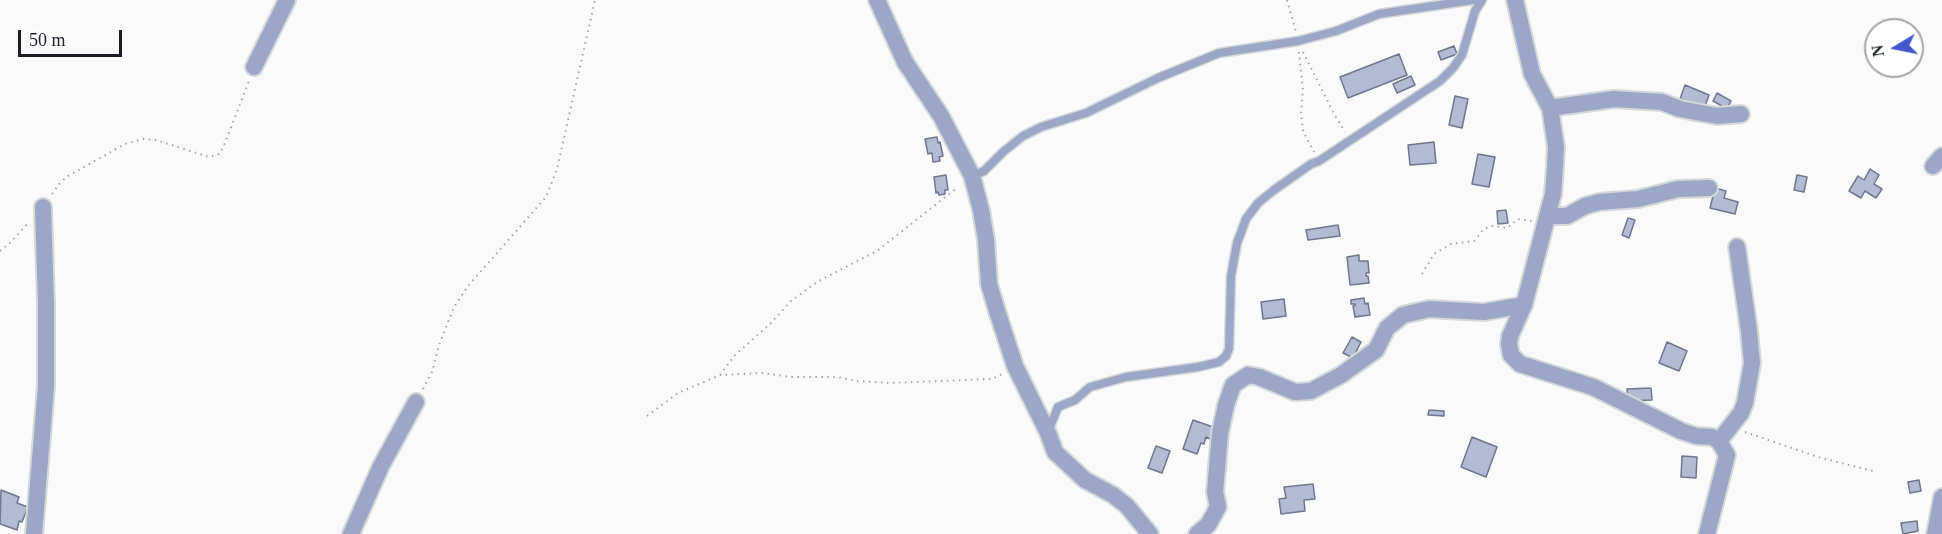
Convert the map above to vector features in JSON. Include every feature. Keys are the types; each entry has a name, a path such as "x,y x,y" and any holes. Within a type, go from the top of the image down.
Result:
{"street":[{"path":"254,67 287,0"},
{"path":"877,0 905,62 941,116 972,176 984,230 989,285 1015,366 1048,433 1055,453 1084,480 1113,495 1127,506 1150,534"},
{"path":"1515,0 1532,74 1550,108 1556,147 1556,168 1553,194 1524,305 1510,336 1510,355 1520,364 1593,387 1681,431 1696,436 1712,437 1719,441 1727,455 1707,534"},
{"path":"1550,108 1614,99 1662,102 1680,109 1717,116 1741,114"},
{"path":"1547,219 1567,216 1599,202 1638,199 1678,189 1709,188"},
{"path":"34,534 46,386 43,207"},
{"path":"1719,441 1742,413 1752,363 1737,247"},
{"path":"1197,534 1208,525 1218,507 1215,492 1220,433 1233,385 1248,375 1259,377 1295,392 1311,391 1348,371 1376,350 1387,328 1402,315 1429,309 1484,312 1524,305"},
{"path":"351,534 381,466 416,402"},
{"path":"1935,534 1942,497"}],"lane":[{"path":"972,176 984,171 1023,136 1041,127 1086,113 1158,78 1219,53 1298,41 1336,31 1379,14 1473,0"},
{"path":"1048,433 1058,407 1075,400 1090,387 1126,377 1198,367 1219,362 1226,356 1229,349 1231,276 1237,243 1246,219 1258,203 1311,164 1319,161 1440,81 1462,55 1475,11 1482,0"}],"path":[{"path":"416,402 432,372 439,345 454,307 468,286 546,197 557,169 595,0"},
{"path":"1287,0 1298,41 1303,90 1301,114 1303,131 1319,161"},
{"path":"1298,41 1333,112 1350,139"},
{"path":"94,161 125,144 142,139 156,140 209,157 219,154 254,67"},
{"path":"720,375 735,355 770,324 791,301 817,282 877,251 972,176"},
{"path":"1422,274 1434,254 1458,242 1474,241 1484,229 1492,226 1507,228 1518,219 1547,219"},
{"path":"647,416 678,393 720,375 764,373 791,377 837,377 889,383 992,379 1015,366"},
{"path":"1731,427 1818,457 1873,471"}],"building":[{"path":"1454,46 1457,54 1441,60 1438,52"},
{"path":"1399,54 1407,75 1348,98 1340,77"},
{"path":"1411,76 1415,85 1397,93 1393,84"},
{"path":"1685,85 1709,95 1704,109 1680,99"},
{"path":"1717,93 1731,101 1727,109 1713,101"},
{"path":"1455,96 1468,99 1462,128 1449,125"},
{"path":"937,137 943,156 939,157 940,161 933,162 932,153 928,154 925,139"},
{"path":"1434,142 1436,163 1410,165 1408,145"},
{"path":"1478,154 1495,157 1489,187 1472,184"},
{"path":"1870,169 1879,175 1874,184 1882,189 1876,198 1865,191 1861,198 1849,191 1858,176 1864,180"},
{"path":"946,175 948,190 945,190 945,194 939,195 938,192 936,193 934,177"},
{"path":"1797,175 1807,177 1804,192 1794,190"},
{"path":"1715,188 1726,191 1724,198 1738,202 1735,214 1710,208"},
{"path":"1506,210 1508,223 1498,224 1497,211"},
{"path":"1628,218 1635,220 1629,238 1622,235"},
{"path":"1338,225 1340,236 1308,240 1306,230"},
{"path":"1359,255 1359,261 1368,261 1369,273 1366,273 1366,276 1368,276 1369,283 1350,285 1347,257"},
{"path":"1364,298 1365,304 1368,303 1370,315 1355,317 1353,306 1355,304 1351,304 1351,300"},
{"path":"1284,299 1286,316 1263,319 1261,302"},
{"path":"1352,337 1361,342 1353,358 1343,353"},
{"path":"1667,342 1687,351 1679,371 1659,363"},
{"path":"1651,388 1652,400 1628,401 1627,389"},
{"path":"1429,410 1444,411 1444,416 1428,415"},
{"path":"1193,420 1216,428 1212,440 1206,437 1197,454 1183,449"},
{"path":"1472,437 1497,447 1486,477 1461,467"},
{"path":"1156,446 1170,451 1162,473 1148,468"},
{"path":"1682,456 1697,457 1696,478 1681,477"},
{"path":"1919,480 1921,491 1910,493 1908,482"},
{"path":"1313,484 1315,499 1304,500 1305,511 1281,514 1279,499 1286,498 1284,487"},
{"path":"1,490 19,497 17,503 28,507 22,522 19,521 17,530 0,524"},
{"path":"1917,521 1918,531 1903,534 1901,523"}]}
